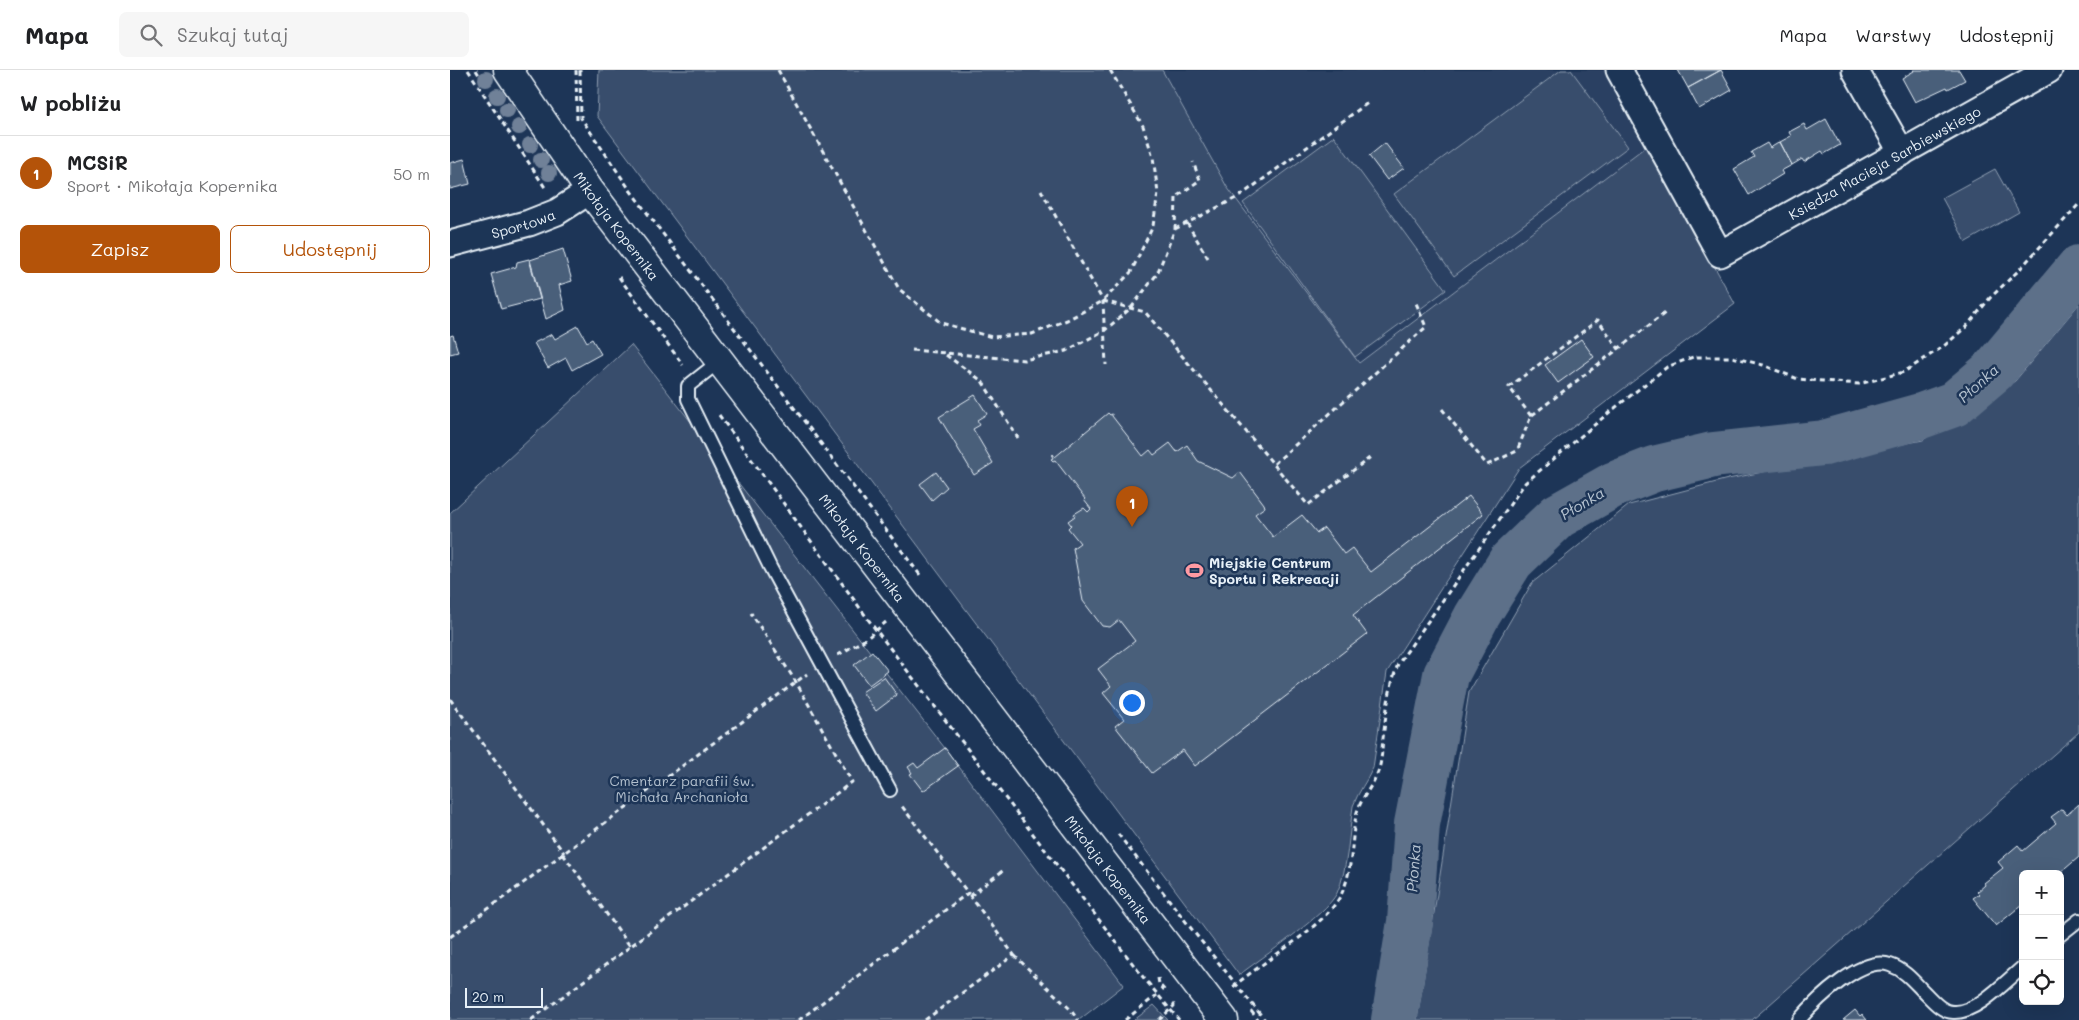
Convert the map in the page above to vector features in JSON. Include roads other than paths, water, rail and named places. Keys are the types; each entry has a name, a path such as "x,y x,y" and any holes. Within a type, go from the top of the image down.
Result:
{"street":[{"name":"Mikołaja Kopernika","path":"508,70 590,191 1224,1020"},
{"name":"Księdza Macieja Sarbiewskiego","path":"1619,70 1720,254 1902,153 2014,78 2049,70"},
{"path":"1855,70 1902,153"},
{"name":"Sportowa","path":"450,244 529,223 560,209 590,191"}],"lane":[{"path":"721,360 688,386 688,399 770,567 890,790"},
{"path":"2064,932 2079,920"},
{"path":"1799,1020 1810,1008 1856,970 1873,963 1888,964 1903,971 1939,1007 1953,1012 1975,1007 2019,970"}],"waterway":[{"name":"Płonka","path":"1394,1020 1410,922 1417,824 1446,675 1477,616 1511,561 1558,516 1613,485 1654,469 1713,455 1824,443 1921,416 1954,404 1993,371 2079,268"}],"place":[{"name":"MCSiR","path":"1132,527"},
{"name":"Miejskie Centrum Sportu i Rekreacji","path":"1195,570"}],"park label":[{"name":"Cmentarz parafii św. Michała Archanioła","path":"682,788"}]}
